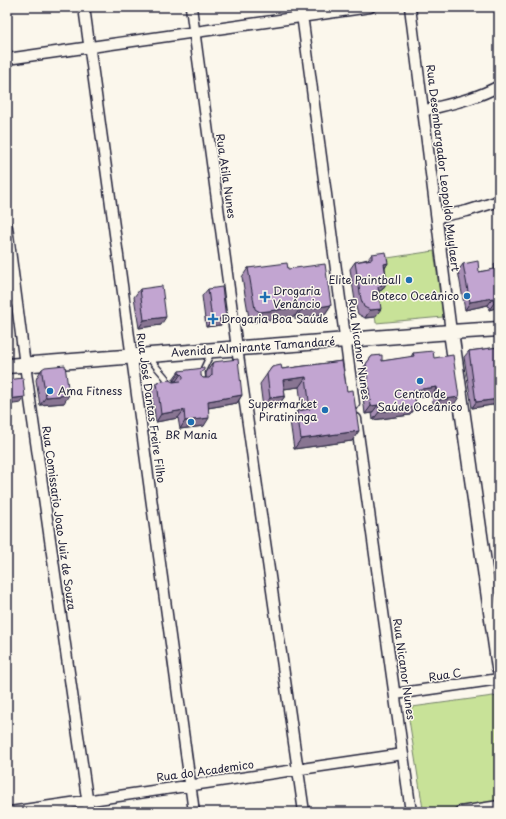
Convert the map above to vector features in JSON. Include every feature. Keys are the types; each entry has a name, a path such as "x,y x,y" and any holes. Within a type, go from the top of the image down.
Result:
{"street":[{"name":"Rua José Dantas Freire Filho","path":"84,7 194,812"},
{"name":"Rua Atila Nunes","path":"191,7 237,348"},
{"path":"7,59 194,32 302,12 370,7"},
{"name":"Rua Desembargador Leopoldo Muylaert","path":"410,7 451,332"},
{"name":"Rua Nicanor Nunes","path":"302,12 345,340 411,812"},
{"path":"423,111 458,102 490,91 499,86"},
{"path":"437,217 467,211 499,201"},
{"name":"Rua Comissario Joao Juiz de Souza","path":"7,228 25,365 89,812"},
{"name":"Avenida Almirante Tamandaré","path":"7,366 499,329"},
{"path":"451,332 499,668"},
{"path":"237,348 304,812"},
{"name":"Rua C","path":"395,694 499,680"},
{"name":"Rua do Academico","path":"10,812 403,754"},
{"path":"460,812 499,806"}],"lane":[{"path":"199,382 203,382 202,372 212,350"},
{"path":"146,355 166,378 167,386 174,385"}],"green space":[{"name":"Elite Paintball","path":"434,251 443,317 376,323 373,294 381,259"},
{"path":"493,696 496,697 499,716 499,802 441,812 426,812 423,809 408,713 409,710 412,707"}],"building":[{"path":"386,252 388,263 384,264 387,282 378,287 381,309 370,310 364,307 361,299 355,262 372,259 372,254"},
{"path":"478,261 479,272 499,268 499,302 494,303 493,298 470,302 463,264"},
{"path":"287,263 288,269 325,264 331,305 301,310 301,307 260,312 255,309 248,268"},
{"path":"162,286 166,317 144,320 140,289"},
{"path":"222,287 226,318 212,320 208,289"},
{"path":"499,347 499,399 476,402 469,351"},
{"path":"433,351 434,358 453,355 459,397 439,400 437,387 414,390 416,407 379,412 378,405 371,406 366,364 372,356 382,355 382,361 414,356 413,353"},
{"path":"238,359 242,395 208,401 209,418 185,421 184,410 161,414 157,382 169,380 173,382 181,381 183,376 179,373 179,371 204,368 201,372 201,376 203,378 209,378 212,375 213,362"},
{"name":"Supermarket Piratininga","path":"342,361 347,391 353,390 359,431 301,439 297,411 310,409 306,377 283,380 285,396 270,398 267,374 272,367 281,365 282,369"},
{"path":"65,365 69,395 46,397 42,369 45,367"},
{"path":"23,378 25,397 7,399 7,380"}],"place":[{"name":"Elite Paintball","path":"409,280"},
{"name":"Boteco Oceânico","path":"467,296"},
{"name":"Drogaria Venâncio","path":"265,297"},
{"name":"Drogaria Boa Saúde","path":"213,319"},
{"name":"Centro de Saúde Oceânico","path":"420,381"},
{"name":"Ama Fitness","path":"50,391"},
{"name":"Supermarket Piratininga","path":"325,410"},
{"name":"BR Mania","path":"191,422"}]}
